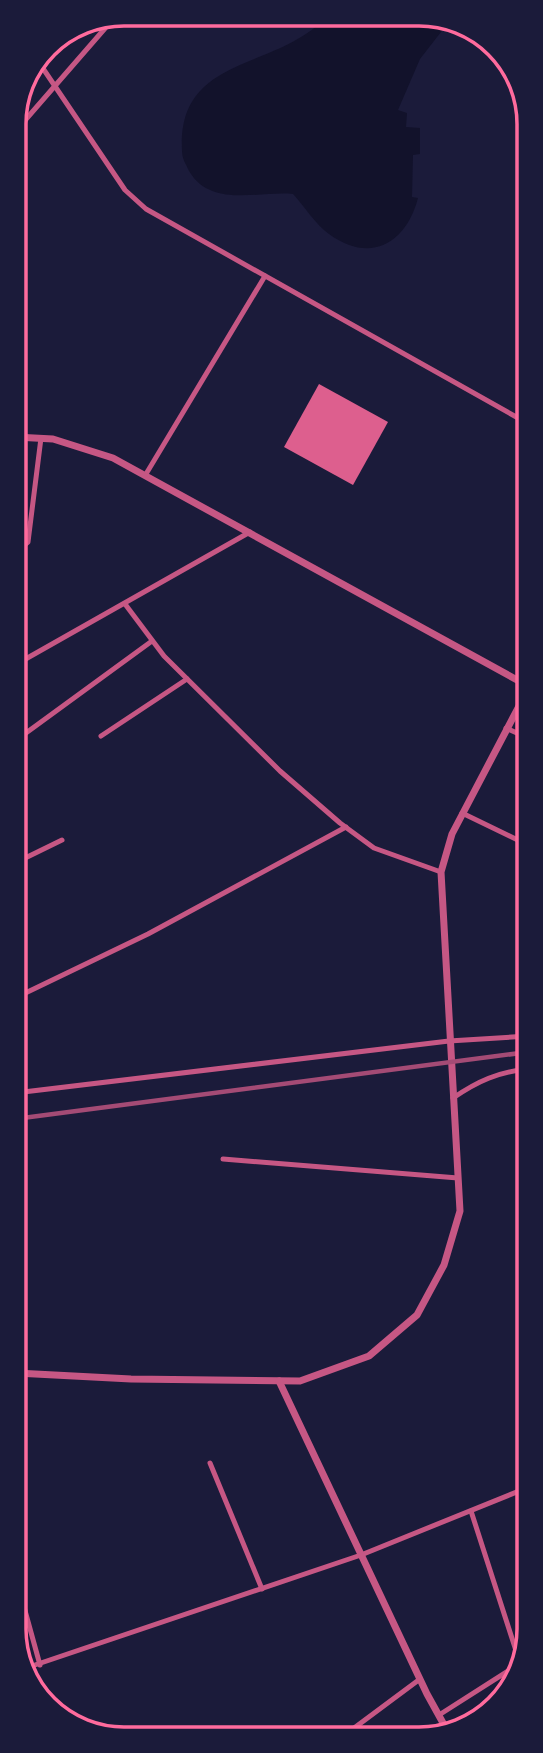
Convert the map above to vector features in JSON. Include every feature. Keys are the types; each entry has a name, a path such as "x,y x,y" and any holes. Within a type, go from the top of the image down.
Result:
{"street":[{"path":"26,118 105,28"},
{"path":"44,70 133,199 517,417"},
{"path":"146,474 265,276"},
{"path":"26,437 87,447 146,474 517,682"},
{"path":"26,545 30,536 41,438"},
{"path":"26,659 250,532"},
{"path":"125,604 152,641 187,679 280,771 346,827 374,848 441,872"},
{"path":"26,733 152,641"},
{"path":"101,736 187,679"},
{"path":"26,1374 131,1379 300,1381 369,1356 417,1315 444,1265 460,1211 441,872 445,851 462,813 517,708"},
{"path":"506,728 517,733"},
{"path":"462,813 517,840"},
{"path":"26,993 148,934 346,827"},
{"path":"26,858 62,840"},
{"path":"26,1092 449,1041 517,1037"},
{"path":"453,1098 477,1081 500,1072 517,1070"},
{"path":"223,1159 458,1178"},
{"path":"279,1381 444,1724"},
{"path":"209,1463 262,1588"},
{"path":"34,1666 361,1555 517,1492"},
{"path":"471,1511 515,1648"},
{"path":"26,1614 40,1665"},
{"path":"439,1715 505,1673"},
{"path":"355,1727 420,1679"}],"shaded area":[{"path":"315,26 419,26 443,29 420,59 398,110 407,113 406,127 420,128 420,154 413,155 412,197 418,198 405,227 395,238 372,248 359,248 329,234 293,194 236,195 209,190 189,171 183,157 185,119 196,96 213,80 234,68 283,47"}],"building":[{"path":"319,384 388,422 353,485 284,447"}],"railway":[{"path":"26,1118 517,1053"}]}
